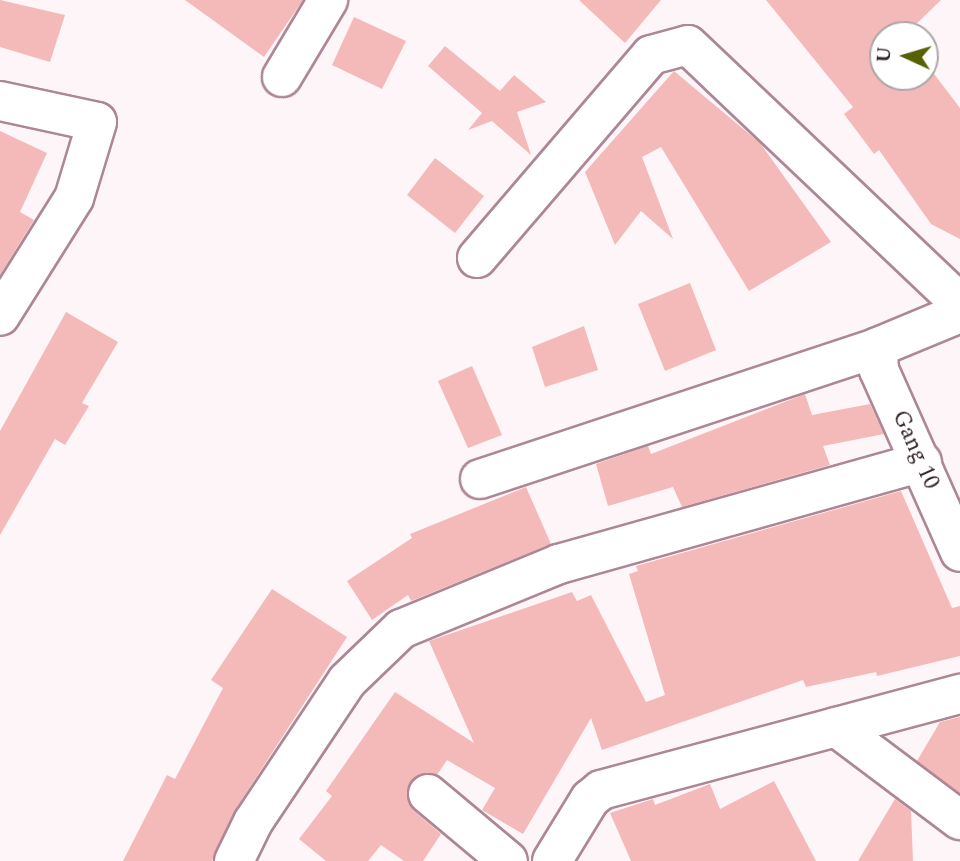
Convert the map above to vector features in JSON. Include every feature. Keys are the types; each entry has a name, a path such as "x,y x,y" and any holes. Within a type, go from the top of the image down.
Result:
{"street":[{"path":"282,77 328,0"},
{"path":"478,258 651,55 688,45 960,303"},
{"path":"0,101 97,122 74,198 0,316"},
{"path":"480,479 878,347 960,313"},
{"name":"Gang 10","path":"878,347 879,370 960,552"},
{"path":"234,861 253,822 346,681 401,629 559,564 922,462"},
{"path":"552,861 590,799 601,790 960,694"},
{"path":"836,727 960,820"},
{"path":"428,794 508,861"}],"building":[{"path":"0,0 65,15 50,62 0,47"},
{"path":"185,0 303,0 264,57"},
{"path":"579,0 661,0 625,43"},
{"path":"766,0 941,0 919,21 869,21 869,91 939,91 939,80 960,108 960,239 931,224 879,150 874,154 844,114 853,107"},
{"path":"354,17 406,41 382,89 332,65"},
{"path":"445,46 500,91 514,75 546,102 517,112 531,155 492,121 468,130 482,113 428,66"},
{"path":"674,71 760,143 831,242 749,291 661,147 642,157 673,239 641,211 615,245 585,172"},
{"path":"0,131 47,153 20,212 34,220 0,275"},
{"path":"435,158 484,196 455,233 407,195"},
{"path":"690,283 716,350 665,371 638,304"},
{"path":"66,312 118,342 82,403 89,406 65,445 55,439 0,535 0,431"},
{"path":"584,326 598,370 545,387 532,347"},
{"path":"472,366 502,435 468,448 438,381"},
{"path":"805,394 812,415 870,404 884,434 823,446 830,465 682,507 673,487 608,506 596,464 648,446 651,454"},
{"path":"526,487 551,544 411,601 408,595 372,620 347,581 412,538 410,534"},
{"path":"901,491 952,608 960,606 960,656 877,676 876,672 806,687 803,680 602,750 591,718 523,834 482,810 495,788 447,760 437,775 420,774 407,790 413,810 441,834 423,861 404,861 381,845 368,861 326,861 299,839 332,796 326,791 395,692 474,743 429,641 572,592 577,601 591,595 646,702 665,695 629,574 638,571 636,566"},
{"path":"272,589 347,637 235,810 212,861 123,861 167,775 175,779 223,688 211,680"},
{"path":"960,717 960,793 917,761 940,722"},
{"path":"774,781 816,861 631,861 610,813 653,799 655,805 710,784 720,809"},
{"path":"895,799 911,811 913,861 858,861"}]}
